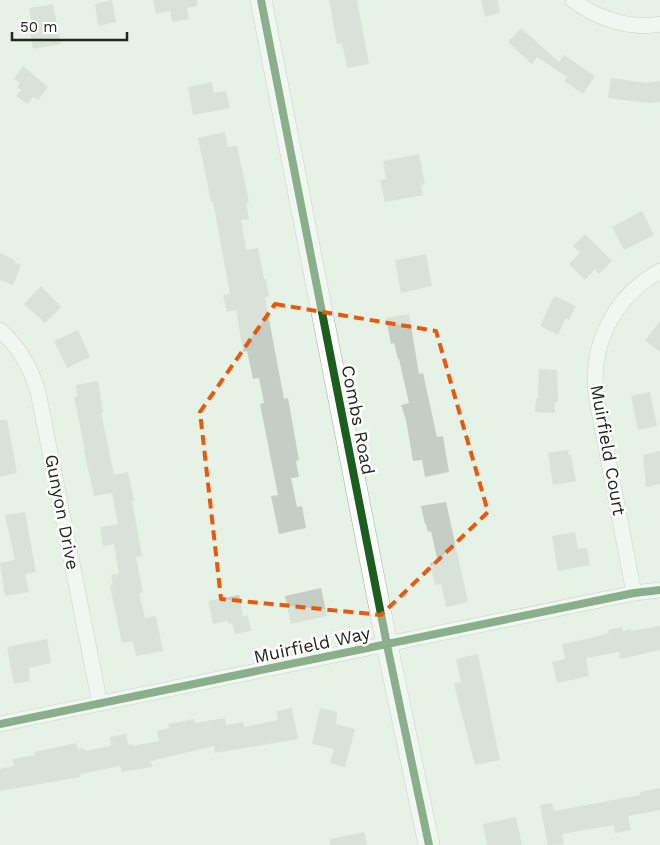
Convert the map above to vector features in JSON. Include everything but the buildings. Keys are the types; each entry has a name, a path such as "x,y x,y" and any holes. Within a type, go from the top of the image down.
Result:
{"street":[{"name":"Combs Road","path":"260,0 387,645 429,845"},
{"path":"573,0 594,13 620,22 641,25 660,24"},
{"name":"Muirfield Court","path":"634,593 597,401 595,373 600,344 611,318 628,294 650,276 660,271"},
{"name":"Gunyon Drive","path":"0,330 20,352 31,371 38,392 100,704"},
{"name":"Muirfield Way","path":"0,724 634,593 660,590"}],"highlighted area":[{"path":"275,304 436,331 488,512 381,615 221,599 200,412"}],"cycle path":[{"path":"261,0 387,645 429,845"},
{"path":"0,724 634,593 660,590"}]}
